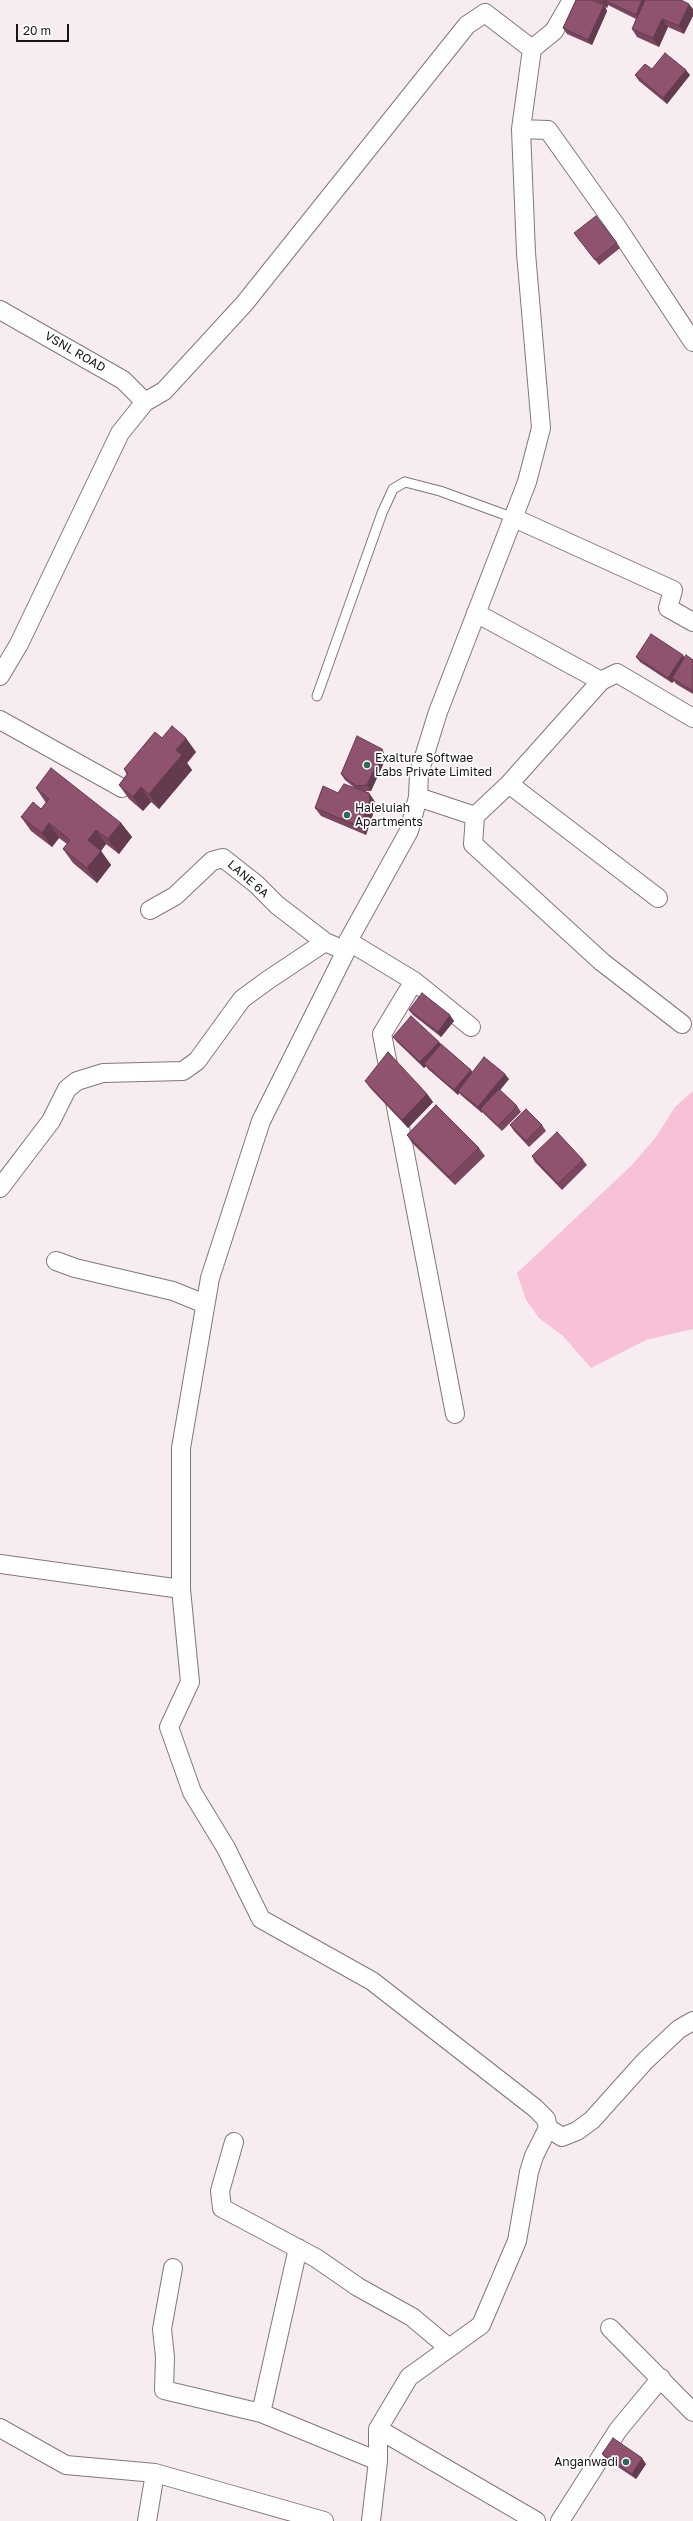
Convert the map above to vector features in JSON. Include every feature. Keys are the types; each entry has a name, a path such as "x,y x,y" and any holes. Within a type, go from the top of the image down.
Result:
{"street":[{"path":"371,2521 378,2461 378,2429 409,2377 481,2325 517,2241 529,2172 534,2156 548,2128 546,2119 536,2108 372,1981 261,1919 226,1848 192,1792 169,1727 190,1682 181,1589 181,1448 210,1278 261,1121 347,946 409,831 418,797 419,773 438,712 527,482 541,428 526,253 521,129 532,49 554,31 572,0"},
{"path":"0,676 19,644 120,433 145,402 164,391 244,304 467,25 485,13 532,49"},
{"path":"521,129 548,130 617,228 693,342"},
{"name":"VSNL ROAD","path":"0,310 123,380 145,402"},
{"path":"514,518 674,590 668,608 693,622"},
{"path":"476,613 601,681"},
{"path":"682,1024 602,962 473,844 475,816 509,784 601,681 616,673 693,718"},
{"path":"0,720 122,788"},
{"path":"509,784 658,898"},
{"path":"418,797 475,816"},
{"name":"LANE 6A","path":"150,910 174,896 212,861 223,858 256,884 277,905 325,942"},
{"path":"0,1188 51,1121 67,1089 77,1081 103,1073 183,1071 197,1061 242,999 309,950 325,942 347,946 414,981 471,1027"},
{"path":"414,981 382,1034 455,1414"},
{"path":"56,1261 75,1268 174,1291 205,1304"},
{"path":"0,1564 181,1589"},
{"path":"548,2128 562,2136 577,2131 592,2120 645,2061 678,2029 693,2021"},
{"path":"234,2142 220,2190 222,2208 298,2248 358,2287 412,2317 449,2348"},
{"path":"261,2413 298,2248"},
{"path":"173,2268 162,2329 165,2357 164,2390 261,2413 378,2461"},
{"path":"610,2328 693,2412"},
{"path":"560,2521 618,2430 661,2378"},
{"path":"0,2428 66,2465 155,2473 324,2521"},
{"path":"378,2429 536,2521"},
{"path":"147,2521 155,2473"}],"lane":[{"path":"317,696 382,513 394,489 405,482 440,491 514,518"}],"shaded area":[{"path":"693,1091 693,1329 646,1340 591,1368 563,1336 539,1318 526,1300 517,1273 631,1166 656,1137 675,1107"}],"building":[{"path":"576,0 592,0 604,5 588,40 563,28"},
{"path":"606,0 642,0 636,15"},
{"path":"645,0 681,0 689,4 679,26 662,19 653,38 632,29"},
{"path":"665,53 686,70 663,98 635,75 645,64 652,69"},
{"path":"596,216 617,243 595,260 574,233"},
{"path":"651,634 683,655 668,678 636,657"},
{"path":"686,655 693,660 693,691 672,678"},
{"path":"172,726 186,738 176,750 182,755 149,794 141,787 133,797 119,785 128,773 124,769 155,732 162,738"},
{"name":"Exalture Softwae Labs Private Limited","path":"357,736 382,749 382,753 367,785 356,786 341,774"},
{"path":"51,768 121,823 108,839 96,830 88,840 101,851 87,868 63,849 70,840 49,823 42,833 21,817 33,802 41,809 49,799 36,788"},
{"name":"Haleluiah Apartments","path":"344,784 369,793 370,799 360,827 315,808 323,786 338,793"},
{"path":"422,993 450,1015 438,1032 409,1010"},
{"path":"411,1016 439,1042 420,1062 393,1037"},
{"path":"441,1044 471,1070 454,1090 424,1064"},
{"path":"388,1052 427,1094 402,1120 365,1081"},
{"path":"484,1057 505,1074 478,1107 458,1091"},
{"path":"499,1089 517,1106 498,1126 480,1109"},
{"path":"436,1105 479,1148 449,1177 407,1135"},
{"path":"526,1109 542,1125 526,1141 510,1125"},
{"path":"557,1132 583,1160 558,1184 532,1156"},
{"name":"Anganwadi","path":"613,2438 642,2458 632,2474 602,2454"}],"place":[{"name":"Exalture Softwae Labs Private Limited","path":"367,765"},
{"name":"Haleluiah Apartments","path":"347,815"},
{"name":"Anganwadi","path":"626,2462"}]}
